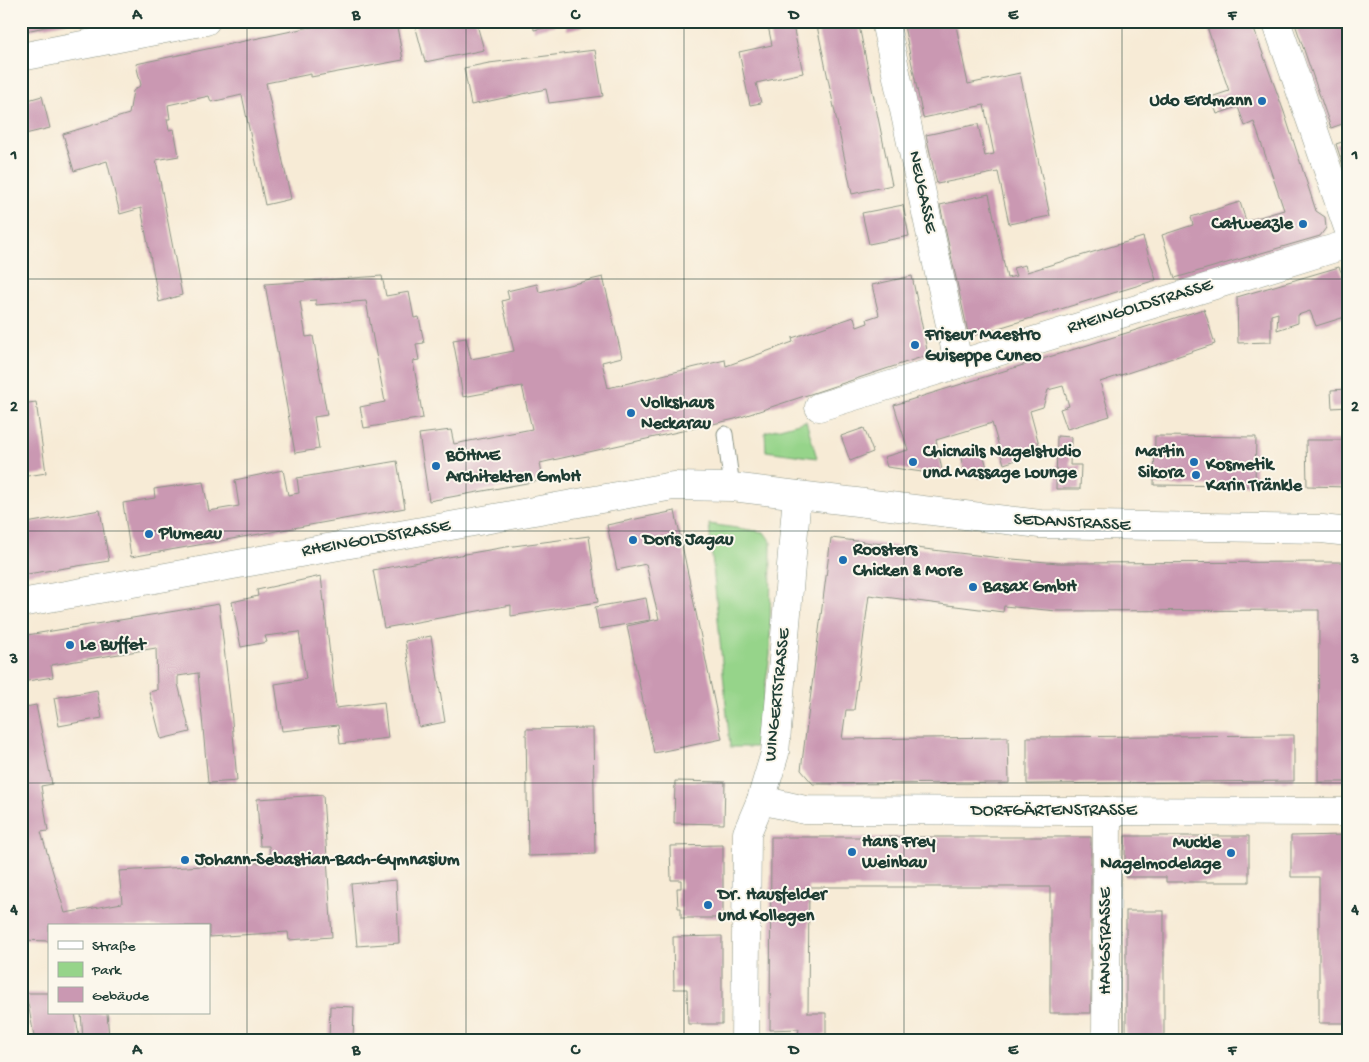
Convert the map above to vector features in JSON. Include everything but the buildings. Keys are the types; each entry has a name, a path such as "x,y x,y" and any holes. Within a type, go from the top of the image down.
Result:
{"street":[{"path":"21,57 206,21"},
{"name":"NEUGASSE","path":"885,21 958,362"},
{"path":"1276,21 1348,228"},
{"name":"RHEINGOLDSTRASSE","path":"819,406 1348,244"},
{"name":"RHEINGOLDSTRASSE","path":"21,603 673,486 732,487 797,495"},
{"name":"SEDANSTRASSE","path":"797,495 1040,524 1345,530"},
{"name":"WINGERTSTRASSE","path":"745,1041 747,832 760,800 775,753 797,495"},
{"name":"DORFGÄRTENSTRASSE","path":"760,800 805,810 1348,812"},
{"name":"HANGSTRASSE","path":"1106,1041 1107,811"}],"lane":[{"path":"725,434 732,487"}],"green space":[{"path":"806,421 817,458 766,451 765,432"},
{"path":"709,524 764,532 771,542 770,655 756,747 730,747"}],"place":[{"name":"Udo Erdmann","path":"1262,101"},
{"name":"Catweazle","path":"1303,224"},
{"name":"Friseur Maestro Guiseppe Cuneo","path":"915,345"},
{"name":"Volkshaus Neckarau","path":"631,413"},
{"name":"Chicnails Nagelstudio und Massage Lounge","path":"913,462"},
{"name":"Martin Sikora","path":"1194,462"},
{"name":"BÖHME Architekten GmbH","path":"436,466"},
{"name":"Kosmetik Karin Tränkle","path":"1196,475"},
{"name":"Plumeau","path":"149,534"},
{"name":"Doris Jagau","path":"633,540"},
{"name":"Roosters Chicken & More","path":"843,560"},
{"name":"Basax GmbH","path":"973,587"},
{"name":"Le Buffet","path":"70,645"},
{"name":"Hans Frey Weinbau","path":"852,852"},
{"name":"Muckle Nagelmodelage","path":"1231,853"},
{"name":"Johann-Sebastian-Bach-Gymnasium","path":"185,860"},
{"name":"Dr. Hausfelder und Kollegen","path":"708,905"}]}
